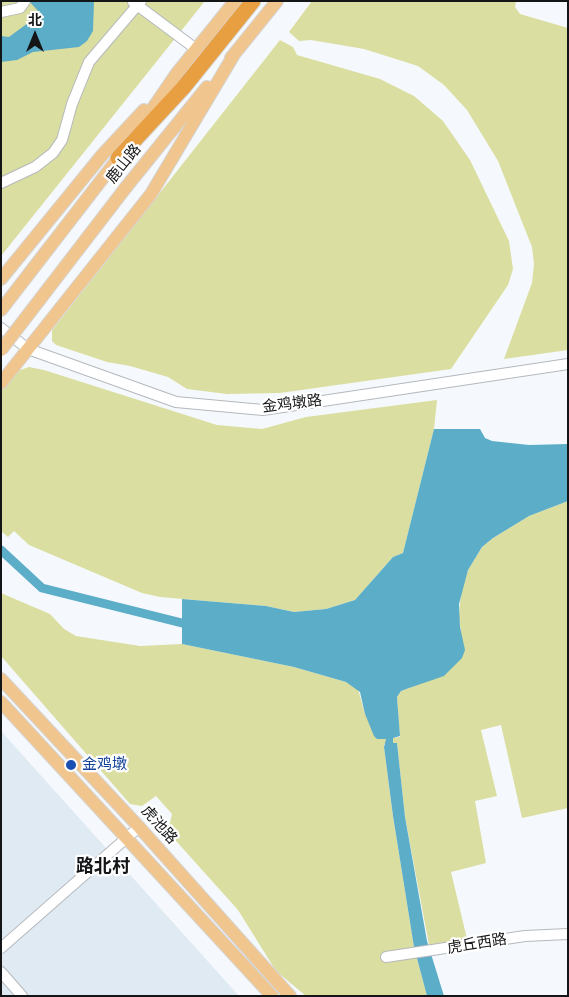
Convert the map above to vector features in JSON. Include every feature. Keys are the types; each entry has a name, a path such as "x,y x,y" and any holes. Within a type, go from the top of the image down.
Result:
{"highway":[{"path":"118,158 184,88 253,1"}],"main road":[{"name":"鹿山路","path":"1,310 118,158 196,49 235,1"},
{"name":"鹿山路","path":"1,350 127,186 277,1"},
{"path":"1,383 151,194 235,53"},
{"path":"1,279 103,154 178,73"},
{"name":"虎池路","path":"1,679 139,827 290,996"},
{"path":"1,702 272,996"}],"street":[{"path":"1,12 20,8 25,1"},
{"path":"1,183 35,167 53,153 62,140 72,104 89,62 137,2 196,49"},
{"name":"金鸡墩路","path":"1,328 28,349 176,402 263,410 568,364"},
{"path":"1,948 139,827"},
{"name":"虎丘西路","path":"386,957 525,936 568,934"},
{"path":"1,972 22,996"}],"shaded area":[{"path":"1,731 239,996 1,996"}],"green space":[{"path":"1,1 205,1 1,256"},
{"path":"312,1 516,1 515,7 520,14 568,28 568,350 504,359 532,283 534,264 532,247 498,161 467,110 444,85 418,66 364,49 311,40 299,41 289,32"},
{"path":"280,40 293,47 297,55 380,79 414,96 443,121 470,160 509,241 513,269 508,285 451,369 280,393 227,394 187,389 168,377 130,366 107,362 56,345 52,341 52,330"},
{"path":"29,367 44,370 217,425 262,429 306,417 437,400 434,429 403,553 393,557 355,600 326,609 294,612 266,606 160,597 142,593 29,545 14,531 8,537 1,531 1,391 17,371"},
{"path":"568,501 568,808 522,818 501,725 481,730 497,796 475,801 486,863 451,872 468,943 430,950 405,817 397,743 393,743 393,738 400,737 397,697 401,691 414,686 461,634 459,616 461,592 468,570 482,547 529,516"},
{"path":"1,593 50,614 64,629 76,636 140,646 182,644 294,667 346,682 358,689 365,714 377,739 386,738 387,744 384,744 384,747 393,816 414,947 427,996 306,996 276,971 238,910 168,832 172,814 156,796 142,806 130,804 1,656"}],"water":[{"path":"29,1 94,1 93,31 87,41 79,47 33,52 17,60 1,62 1,36 9,37 32,20 38,11"},
{"path":"434,429 480,429 485,438 492,441 529,445 568,444 568,501 529,516 493,538 482,547 468,570 459,604 460,627 465,650 462,658 444,676 401,691 397,697 400,736 393,738 393,743 397,743 405,817 427,941 444,996 427,996 414,947 393,816 384,747 386,739 377,739 374,736 365,714 360,692 346,682 294,667 182,644 182,599 266,606 294,612 326,609 355,600 393,557 403,553"}],"waterway":[{"path":"1,550 42,588 194,626"}],"place":[{"name":"金鸡墩","path":"71,765"}],"district":[{"name":"路北村","path":"103,867"}]}
